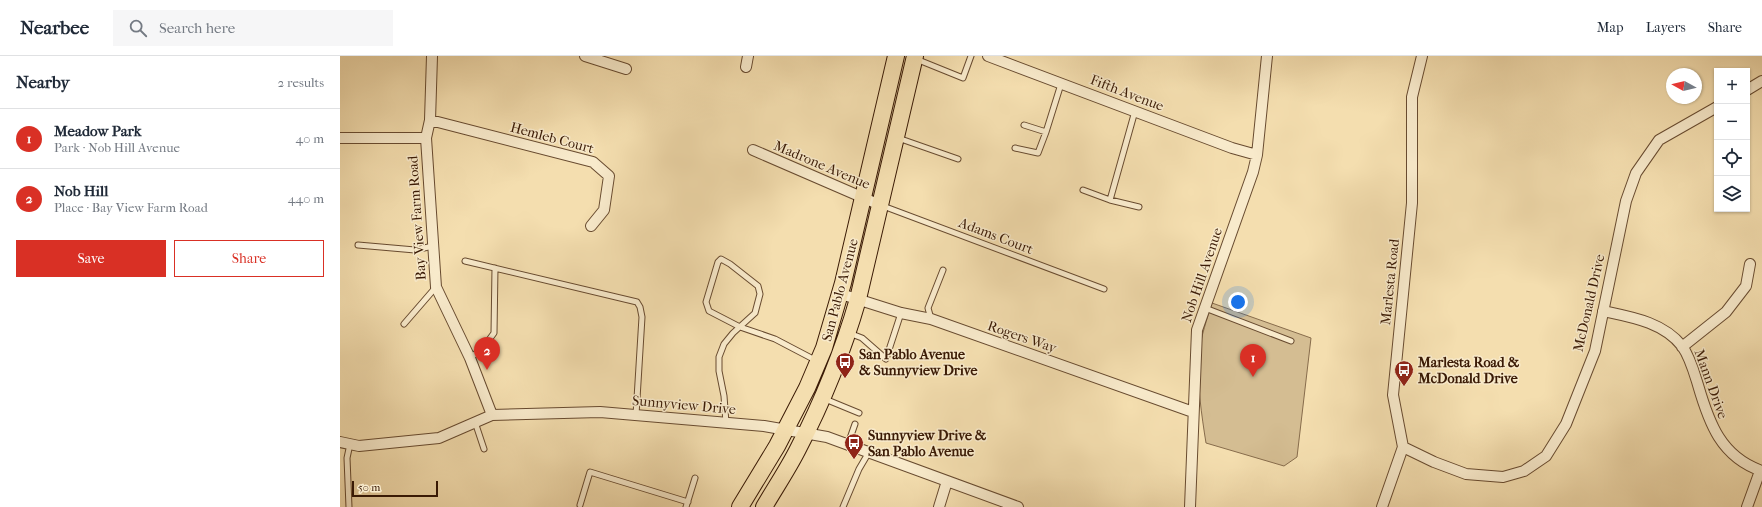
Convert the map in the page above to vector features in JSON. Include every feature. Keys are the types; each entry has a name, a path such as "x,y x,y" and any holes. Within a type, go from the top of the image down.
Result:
{"main road":[{"name":"San Pablo Avenue","path":"740,507 785,430 818,362 841,294 896,56"},
{"name":"San Pablo Avenue","path":"766,506 798,450 822,398 848,332 858,299 915,57"}],"street":[{"name":"Bay View Farm Road","path":"432,56 430,120 426,138 436,287 470,358 492,414"},
{"path":"585,56 626,69"},
{"path":"746,67 748,56"},
{"name":"Fifth Avenue","path":"988,56 1232,148 1257,155"},
{"name":"Nob Hill Avenue","path":"1190,507 1197,330 1253,172 1257,155 1267,56"},
{"name":"Marlesta Road","path":"1403,447 1393,395 1412,202 1412,97 1422,56"},
{"path":"1750,88 1762,81"},
{"name":"McDonald Drive","path":"1403,447 1434,462 1466,474 1503,476 1524,471 1546,456 1566,424 1595,351 1626,201 1636,173 1659,140 1714,109"},
{"name":"Hemleb Court","path":"430,120 593,162 609,176 604,210 591,226"},
{"path":"340,138 426,138"},
{"name":"Madrone Avenue","path":"753,150 880,205"},
{"path":"1682,346 1726,312 1746,286 1750,264"},
{"name":"Rogers Way","path":"841,294 901,313 930,319 1193,412"},
{"name":"Mann Drive","path":"1603,311 1646,321 1666,332 1682,346 1692,366 1706,412 1716,436 1734,456 1761,471"},
{"name":"Sunnyview Drive","path":"340,442 359,446 439,438 492,414 600,412 726,423 827,437 1018,507"},
{"path":"1382,507 1403,447"},
{"path":"1747,507 1761,471"},
{"path":"939,507 947,481"}],"lane":[{"path":"915,57 962,78 971,56"},
{"path":"1015,148 1038,153 1061,84"},
{"path":"1110,200 1135,111"},
{"path":"1024,125 1046,132"},
{"path":"896,137 958,159"},
{"path":"1083,190 1110,200 1139,207"},
{"name":"Adams Court","path":"880,205 1104,289"},
{"path":"358,245 415,250 433,246"},
{"path":"726,423 724,396 719,372 719,357 724,344 733,333 740,327 755,313 760,294 758,286 730,264 721,259 718,262 706,302 706,306 709,311 740,327 775,339 818,362"},
{"path":"465,261 637,302 640,307 642,317 636,415"},
{"path":"470,358 483,348 494,333 495,268"},
{"path":"930,319 928,308 943,270"},
{"path":"404,324 436,287"},
{"path":"1205,308 1291,341"},
{"path":"848,332 862,338 886,358 901,313"},
{"path":"822,398 859,413"},
{"path":"475,422 484,448"},
{"path":"848,444 855,424"},
{"path":"349,507 347,458 350,444"},
{"path":"843,507 859,469 869,452"},
{"path":"580,505 590,472 687,504 695,478"}],"shaded area":[{"path":"1212,303 1311,338 1297,457 1284,466 1206,443 1200,398 1198,363 1201,340"}],"place":[{"name":"Nob Hill","path":"487,370"},
{"name":"Meadow Park","path":"1253,377"},
{"name":"San Pablo Avenue & Sunnyview Drive","path":"845,379"},
{"name":"Marlesta Road & McDonald Drive","path":"1404,387"},
{"name":"Sunnyview Drive & San Pablo Avenue","path":"854,460"}]}
